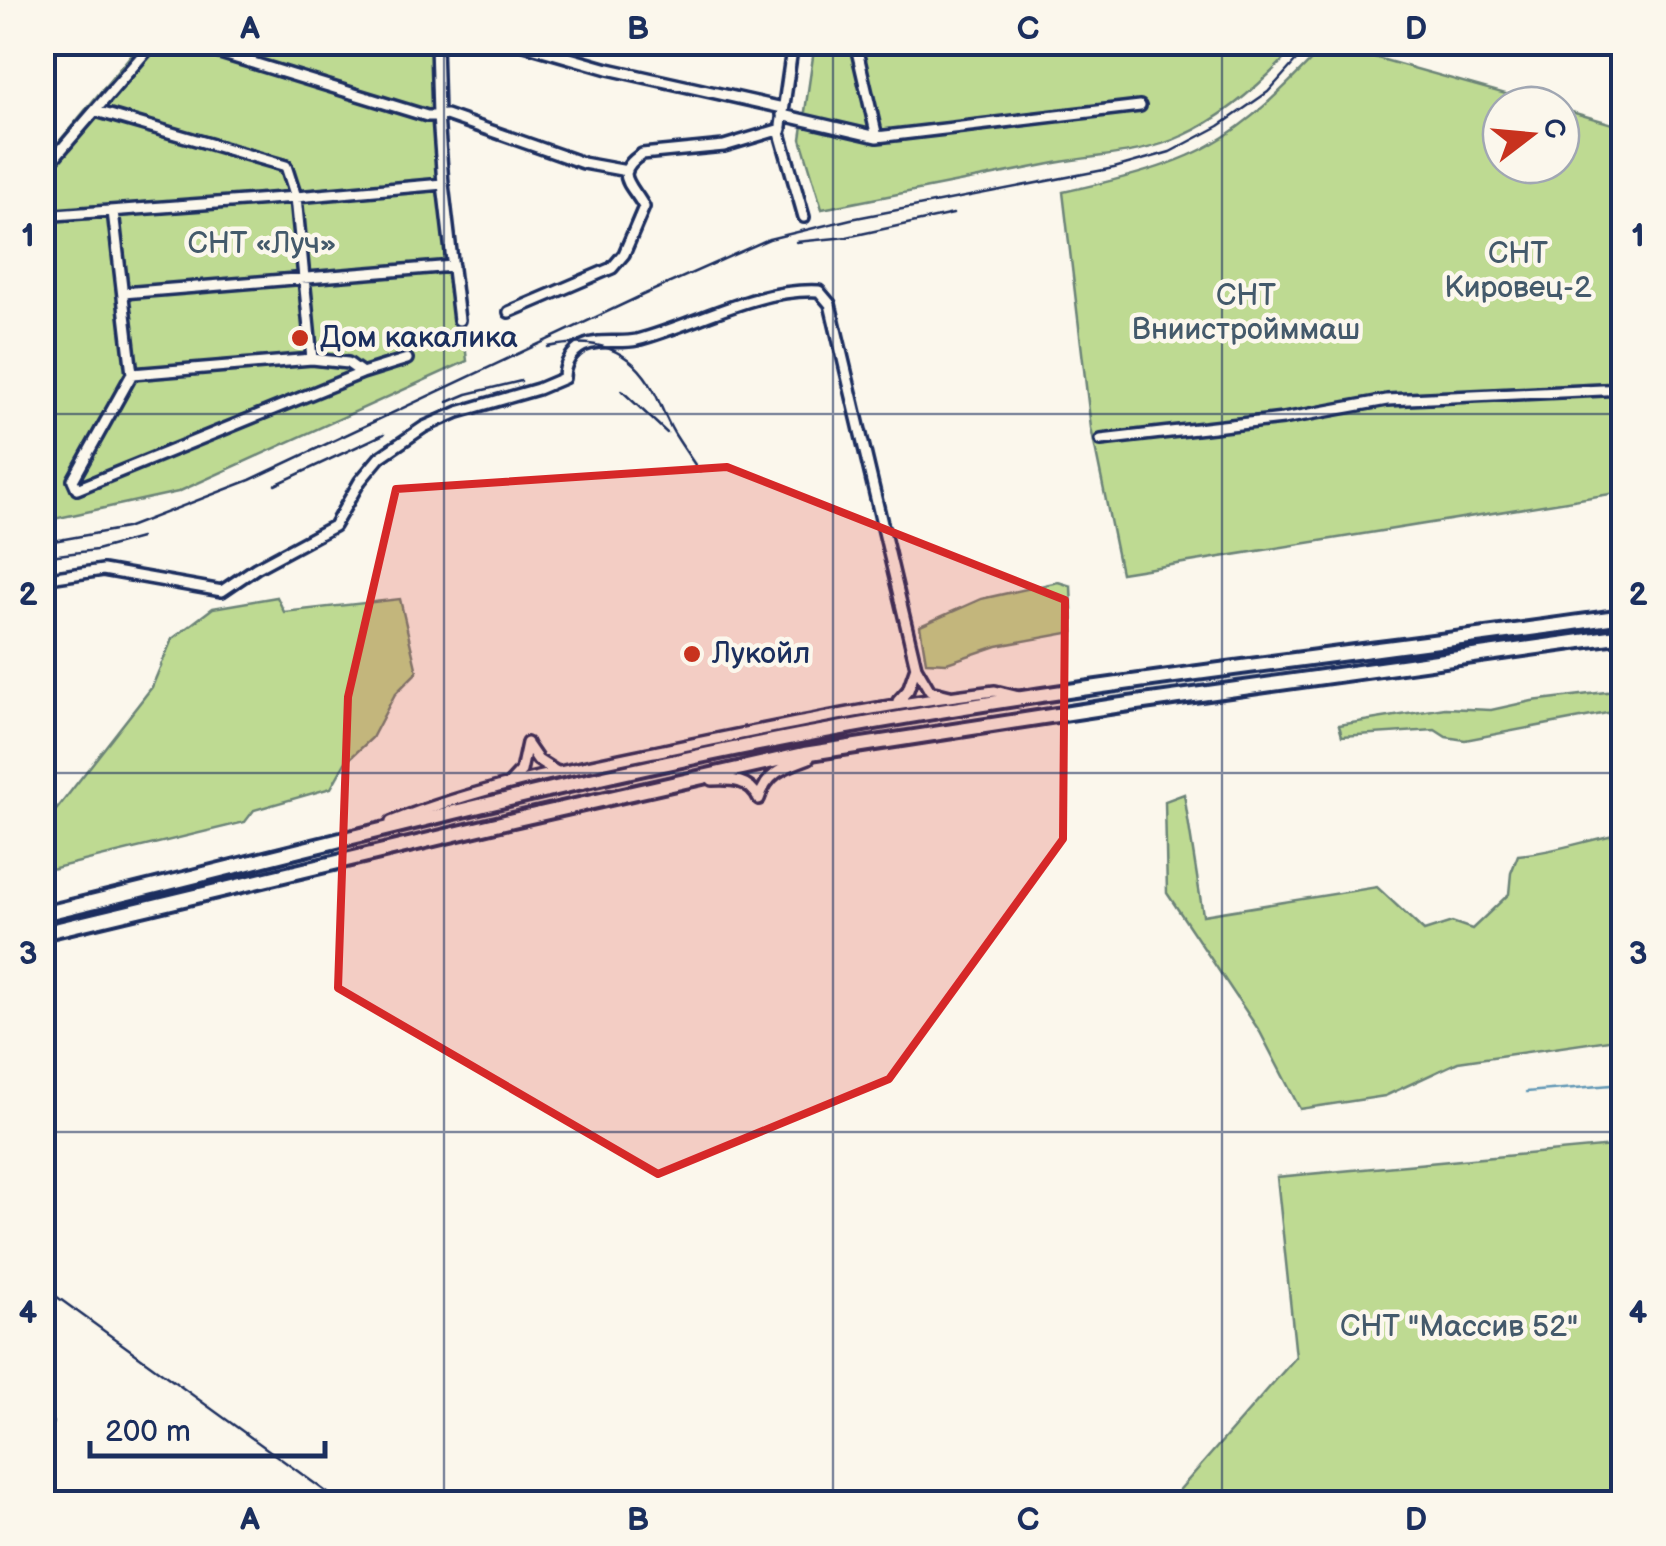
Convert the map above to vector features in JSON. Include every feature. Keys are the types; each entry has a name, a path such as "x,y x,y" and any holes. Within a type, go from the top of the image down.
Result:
{"highway":[{"path":"42,914 715,753 1026,698 1624,616"},
{"path":"42,933 674,782 838,748 1624,635"}],"street":[{"path":"42,172 154,42"},
{"path":"184,42 427,116 446,115 583,163 627,171"},
{"path":"436,42 443,184 459,320"},
{"path":"514,42 877,137 1140,106"},
{"path":"793,42 780,129 804,216"},
{"path":"855,42 877,137"},
{"path":"96,111 286,166 296,196 312,359"},
{"path":"509,312 605,273 624,254 644,207 628,186 631,161 642,154 724,146 780,129"},
{"path":"42,216 443,184"},
{"path":"113,212 132,374 73,480 76,489 362,373 407,359"},
{"path":"122,293 453,266"},
{"path":"42,579 103,570 222,591 334,526 360,481 380,457 424,427 564,378 564,368 572,354 584,346 611,340 634,341 696,318 797,290 819,291 830,304 916,666 930,691 950,696"},
{"path":"132,374 312,359 348,364 362,373"},
{"path":"1101,440 1263,421 1386,400 1624,388"},
{"path":"890,704 908,690 916,666"},
{"path":"356,836 444,801 557,772 890,704 995,691 1026,698"},
{"path":"509,784 521,771 527,743 538,760 557,772"},
{"path":"674,782 741,781 759,799 766,780 782,768 838,748"}],"highlighted area":[{"path":"727,467 1065,600 1063,839 889,1079 658,1174 338,988 348,697 396,489"}],"green space":[{"path":"1259,42 1295,47 1257,86 1214,119 1167,142 1136,151 822,209 801,139 815,43"},
{"name":"СНТ «Луч»","path":"141,43 438,43 445,175 467,361 178,492 54,519 43,517 43,161"},
{"name":"СНТ Вниистройммаш","path":"1321,50 1363,54 1481,87 1481,185 1581,185 1581,115 1623,127 1623,492 1121,573 1091,428 1063,192 1119,179 1194,153 1255,114"},
{"path":"1058,582 1071,586 1073,632 997,646 947,663 926,662 920,626 981,599"},
{"path":"277,597 284,612 400,599 417,672 395,694 372,738 345,763 331,788 254,810 245,822 43,871 43,827 152,687 172,639 213,608"},
{"path":"1623,690 1623,710 1465,740 1446,737 1435,730 1342,736 1339,725 1445,708 1491,710"},
{"path":"1184,794 1203,915 1377,887 1424,931 1452,922 1472,929 1509,894 1518,855 1623,833 1623,1038 1458,1062 1385,1096 1300,1109 1260,1032 1167,893 1165,801"},
{"name":"СНТ \"Массив 52\"","path":"1623,1145 1623,1503 1168,1503 1296,1357 1277,1177"}],"waterway":[{"path":"1526,1092 1624,1084"}],"railway":[{"path":"42,543 126,528 250,480 769,239 851,219 1114,168 1170,152 1219,126 1268,92 1313,42"},
{"path":"796,242 847,237 953,214"},
{"path":"548,347 595,345 634,364 700,472"},
{"path":"448,402 521,381"},
{"path":"622,391 667,433"},
{"path":"275,485 384,434"},
{"path":"42,557 96,550 140,538"},
{"path":"42,1286 343,1504"}],"place":[{"name":"Дом какалика","path":"300,338"},
{"name":"Лукойл","path":"692,654"}],"park label":[{"name":"СНТ Кировец-2","path":"1518,271"}]}
